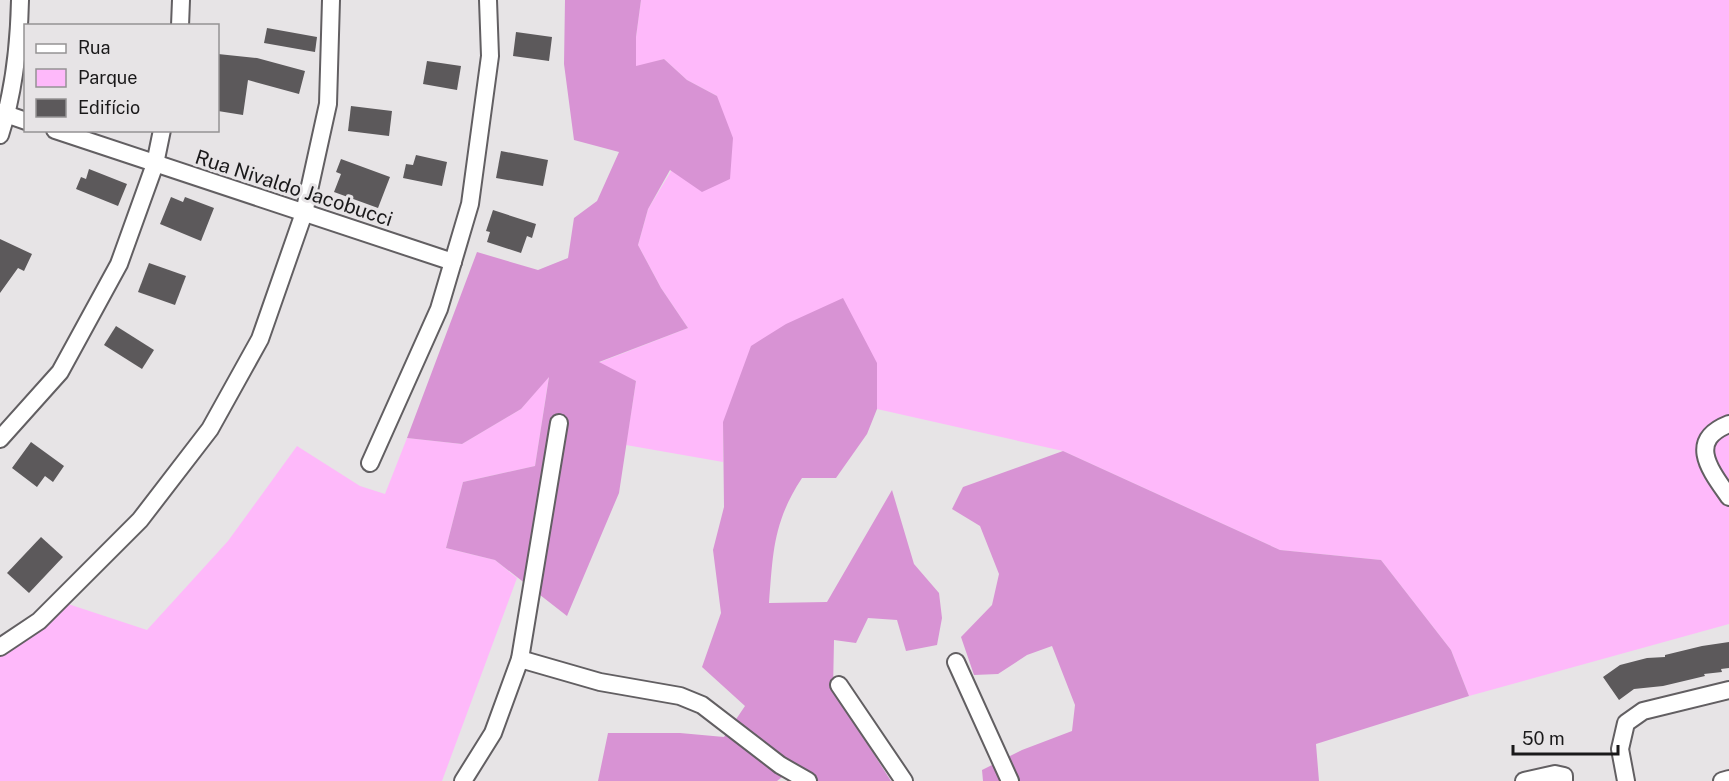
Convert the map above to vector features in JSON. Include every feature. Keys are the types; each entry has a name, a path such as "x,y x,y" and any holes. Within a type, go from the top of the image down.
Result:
{"street":[{"path":"0,135 20,39 20,0"},
{"path":"180,24 181,0"},
{"path":"0,647 39,621 140,520 210,429 260,339 304,213 328,104 331,0"},
{"path":"370,463 439,309 470,204 490,56 488,0"},
{"path":"3,113 24,120"},
{"name":"Rua Nivaldo Jacobucci","path":"61,132 453,262"},
{"path":"0,439 60,372 118,264 155,164 162,132"},
{"path":"463,781 493,733 520,659 559,423"},
{"path":"1729,424 1719,428 1710,436 1705,453 1710,470 1729,496"},
{"path":"520,659 600,682 680,696 702,705 780,765 808,781"},
{"path":"956,662 1010,781"},
{"path":"839,685 904,781"},
{"path":"1626,781 1620,749 1626,723 1643,711 1729,690"},
{"path":"1524,781 1555,774 1564,777 1564,781"},
{"path":"1722,781 1729,779"}],"green space":[{"path":"641,0 1729,0 1729,624 1469,696 1451,650 1381,560 1280,550 1063,451 877,409 877,363 723,422 723,462 626,445 636,381 598,363 688,328 661,288 638,245 648,209 717,96 687,80 664,59 636,67 636,37"},
{"path":"549,376 535,466 463,482 446,548 495,560 517,578 442,781 0,781 0,644 59,601 147,630 228,541 297,446 360,486 385,494 407,438 462,444 521,409"}],"shaded area":[{"path":"565,0 641,0 636,37 636,66 664,59 687,80 717,96 733,138 730,179 702,192 670,170 648,209 638,245 661,288 688,328 599,362 636,381 619,493 567,616 495,560 446,548 463,482 535,466 549,377 521,409 462,444 407,438 477,252 538,270 568,258 574,218 597,201 619,152 574,140 564,64"},
{"path":"843,298 877,363 877,409 867,434 836,478 802,478 792,494 776,538 769,603 827,602 892,490 914,564 939,593 942,618 937,645 906,651 897,620 868,618 856,643 834,640 833,690 891,781 789,781 782,777 777,781 598,781 608,733 680,733 724,737 745,706 702,667 721,613 713,550 724,507 723,422 751,346 786,324"},
{"path":"1063,451 1280,550 1381,560 1451,650 1469,696 1316,744 1319,781 983,781 982,770 1022,750 1072,731 1075,705 1052,646 1027,655 998,674 974,675 961,637 992,605 999,574 980,526 952,509 963,487"}],"building":[{"path":"267,28 317,37 315,52 264,43"},
{"path":"516,32 552,37 549,61 513,56"},
{"path":"219,54 257,58 305,71 299,94 248,80 243,115 219,111"},
{"path":"427,61 461,66 457,90 423,84"},
{"path":"351,106 392,111 389,136 348,131"},
{"path":"501,151 548,160 543,186 496,178"},
{"path":"416,155 447,162 442,186 403,178 406,164 413,165"},
{"path":"341,159 390,177 378,208 334,192 341,174 336,172"},
{"path":"89,169 127,184 118,206 76,189 81,177 86,179"},
{"path":"171,197 183,202 185,197 214,208 201,241 160,224"},
{"path":"493,210 536,224 532,238 527,236 521,253 487,242 490,232 486,231"},
{"path":"0,239 32,254 24,271 18,268 0,293"},
{"path":"149,263 186,276 175,305 138,292"},
{"path":"116,326 154,350 142,369 104,345"},
{"path":"31,442 64,466 53,482 45,476 37,487 12,468"},
{"path":"41,537 63,557 29,593 7,573"},
{"path":"1729,642 1729,668 1721,669 1722,672 1704,674 1705,676 1663,686 1634,689 1619,700 1603,677 1620,665"}]}
